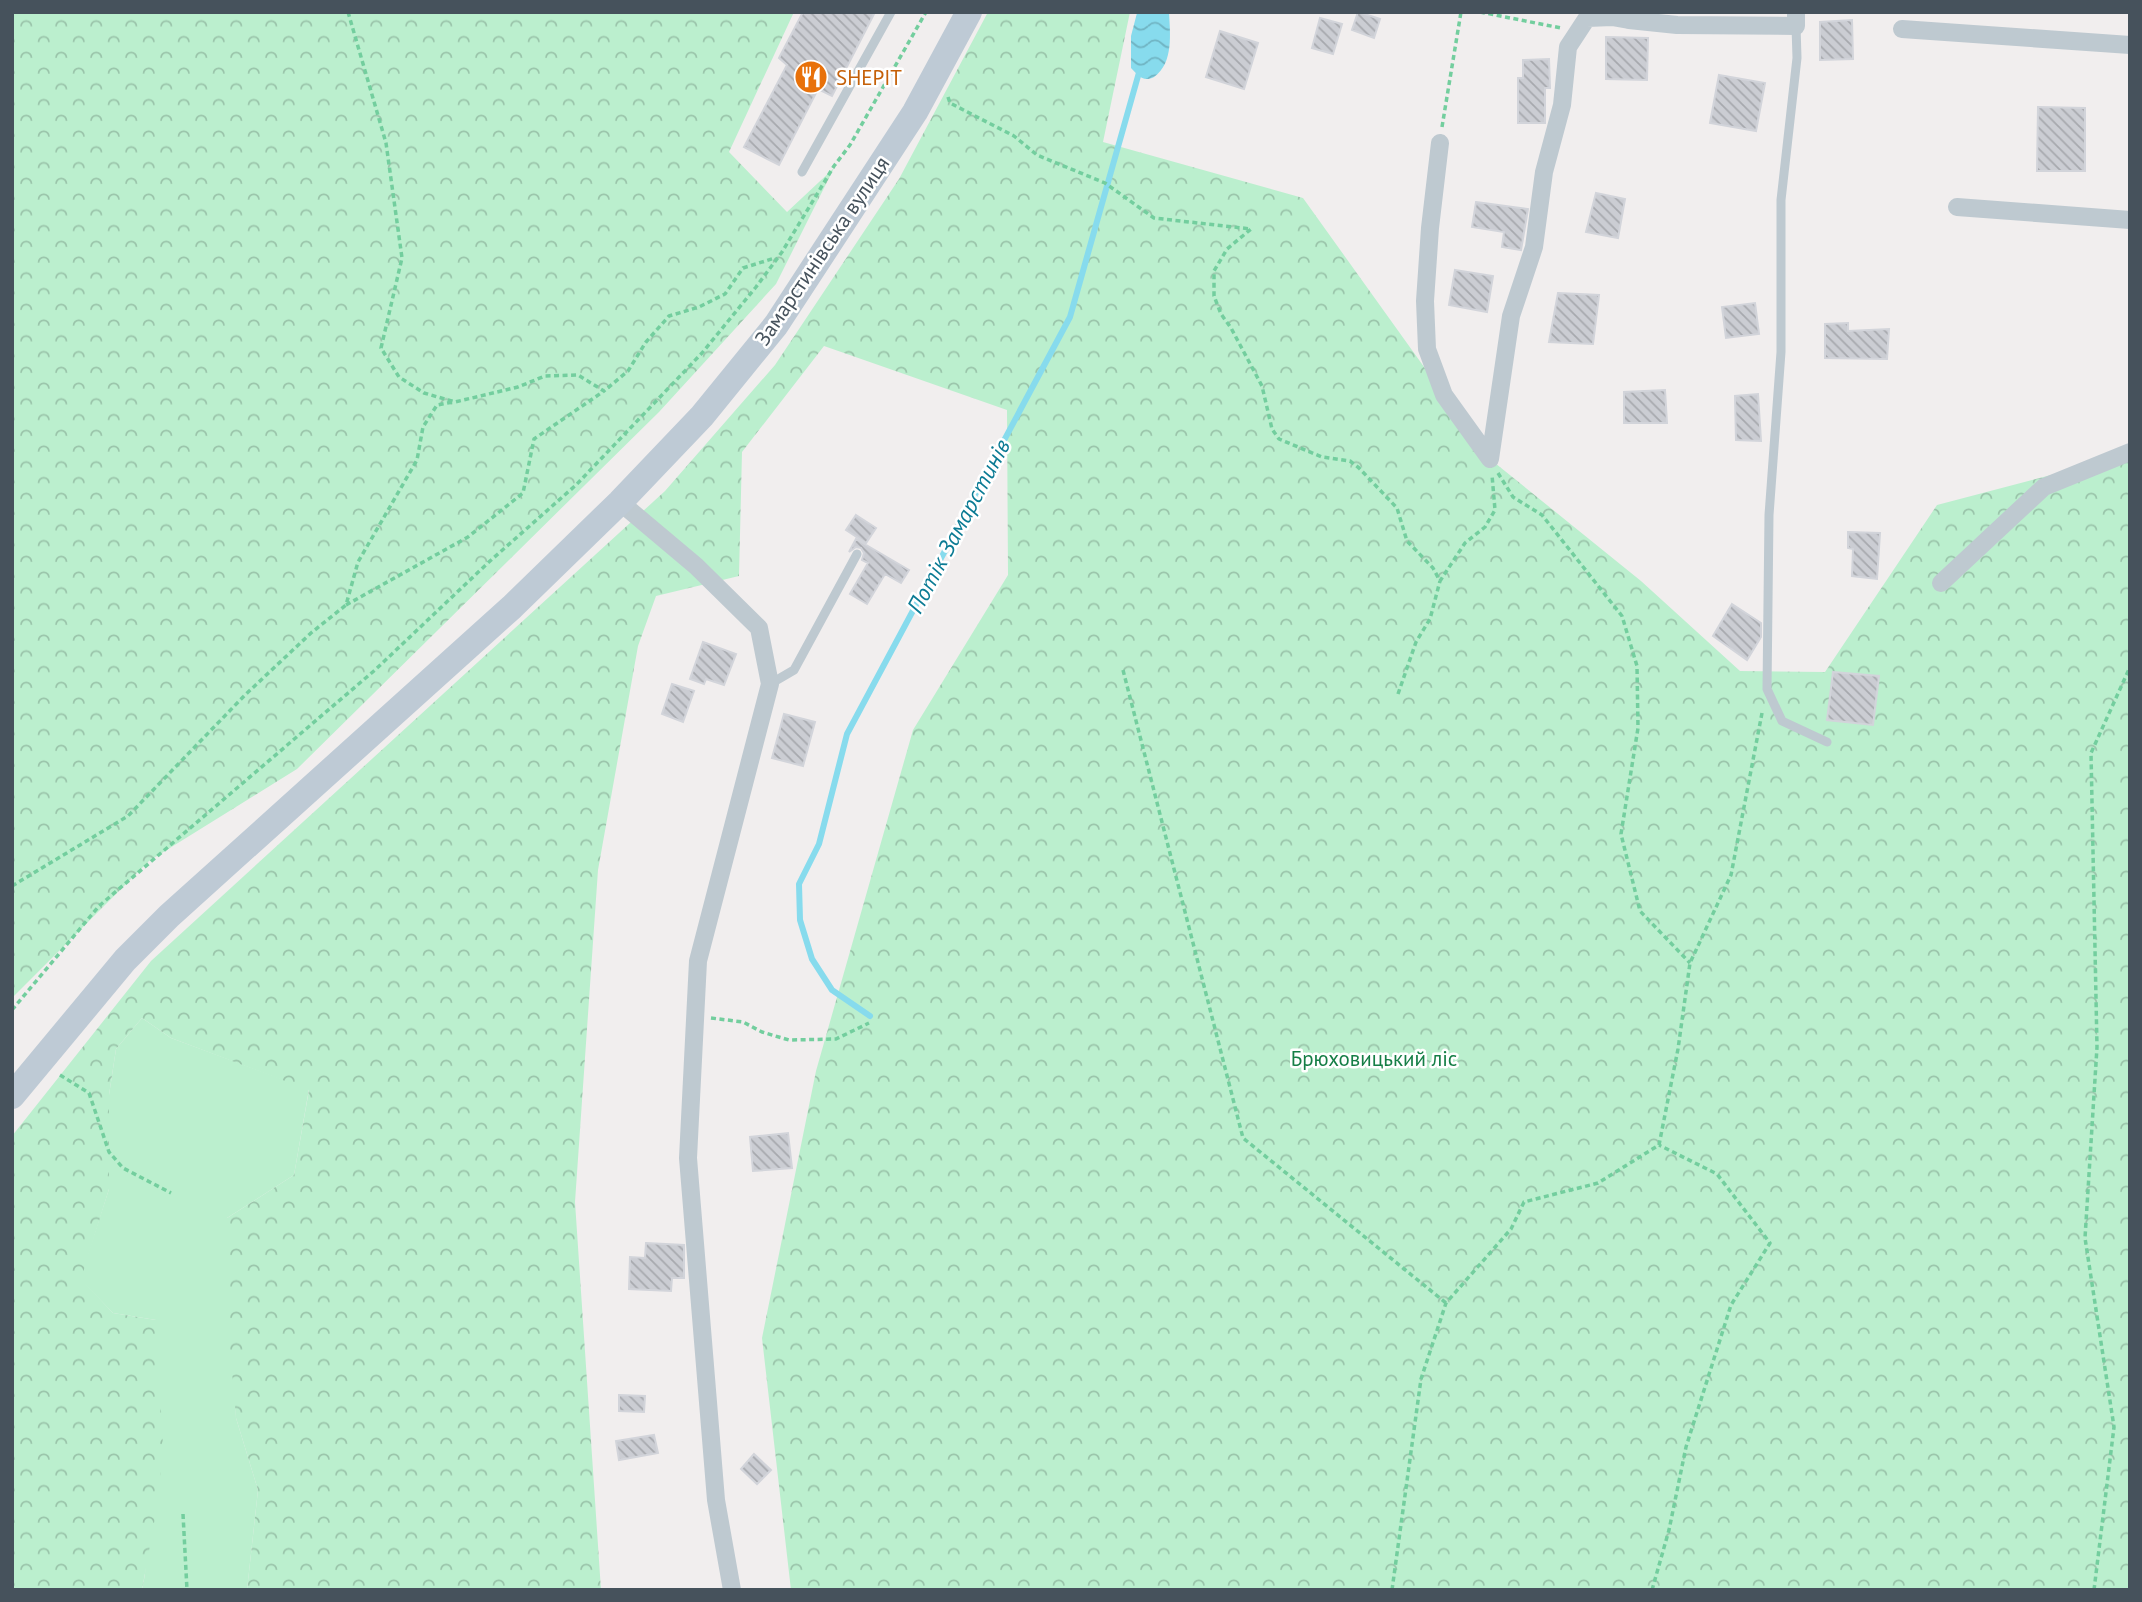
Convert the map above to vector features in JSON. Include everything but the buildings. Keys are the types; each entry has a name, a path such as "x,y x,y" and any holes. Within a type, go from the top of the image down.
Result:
{"main road":[{"name":"Замарстинівська вулиця","path":"12,1096 125,960 169,916 512,607 620,502 702,415 776,325 915,112 969,12"}],"street":[{"path":"1490,459 1511,316 1534,247 1545,172 1562,105 1569,47 1587,18 1627,16 1677,25 1796,19"},
{"path":"1902,29 2130,45"},
{"path":"1440,143 1426,289 1427,349 1444,395 1490,459"},
{"path":"1957,207 2130,220"},
{"path":"1941,583 2044,486 2130,453"},
{"path":"620,502 696,566 760,628 770,684 698,961 688,1158 716,1500 732,1590"}],"lane":[{"path":"802,172 891,12"},
{"path":"1796,19 1797,58 1781,200 1781,352 1769,515 1767,689 1782,721 1827,742"},
{"path":"770,684 794,670 857,554"}],"path":[{"path":"348,12 386,142 402,258 381,348 398,377 424,393 455,401"},
{"path":"12,1010 99,906 375,670 490,561 576,485 702,353 782,252 834,166 850,145 926,12"},
{"path":"1440,143 1461,12"},
{"path":"1480,12 1578,32"},
{"path":"940,67 950,103 1014,136 1037,155 1107,184 1154,218 1251,229 1227,249 1214,271 1214,296 1221,314 1262,386 1272,429 1279,439 1322,457 1350,461 1359,468 1397,508 1407,541 1433,568 1440,582"},
{"path":"12,886 128,816 245,695 346,605 468,537 523,493 534,439 604,391 628,371 646,342 668,316 699,307 725,294 743,268 772,260 782,252"},
{"path":"346,605 358,562 418,460 424,427 437,405 518,387 545,376 578,375 604,391"},
{"path":"1490,459 1513,497 1542,515 1622,616 1637,666 1638,728 1621,834 1640,911 1690,963"},
{"path":"1398,694 1416,642 1430,619 1440,582 1465,543 1485,527 1495,510 1490,459"},
{"path":"2094,1590 2114,1427 2085,1238 2096,1047 2091,753 2130,667"},
{"path":"1123,670 1243,1138 1446,1303"},
{"path":"1392,1590 1420,1380 1446,1303 1511,1229 1524,1202 1598,1183 1659,1145 1678,1049 1690,963 1731,875 1767,689"},
{"path":"695,1015 743,1022 762,1032 789,1040 836,1039 869,1023"},
{"path":"52,1071 89,1093 109,1152 123,1168 171,1193"},
{"path":"1652,1590 1669,1530 1686,1447 1731,1305 1770,1243 1717,1174 1659,1145"},
{"path":"183,1514 187,1590"}],"green space":[{"path":"12,12 794,12 729,152 787,212 834,168 776,284 659,412 297,769 149,861 12,998"},
{"name":"Брюховицький ліс","path":"988,12 1130,12 1103,142 1303,198 1490,459 1641,581 1740,671 1825,672 1937,505 2115,458 2130,448 2130,1590 791,1590 762,1338 816,1071 913,730 1008,575 1007,410 824,346 742,452 739,576 656,596 638,646 598,870 575,1202 601,1590 247,1590 258,1490 236,1418 227,1313 227,1218 294,1175 309,1090 171,1038 142,1018 116,1049 109,1095 109,1189 81,1279 113,1313 156,1320 163,1447 157,1507 142,1590 12,1590 12,1136 151,961 665,491 775,365 899,179"},
{"path":"142,1018 171,1038 309,1089 294,1175 227,1218 236,1418 258,1490 247,1590 142,1590 145,1574 156,1320 113,1313 80,1279 109,1189 109,1095 116,1049"}],"water":[{"path":"1169,12 1168,56 1154,77 1144,79 1131,68 1131,36 1137,13"}],"waterway":[{"name":"Потік Замарстинів","path":"870,1016 832,990 812,959 800,920 799,884 819,844 847,734 1070,317 1140,69"}],"place":[{"name":"SHEPIT","path":"811,77"}]}
